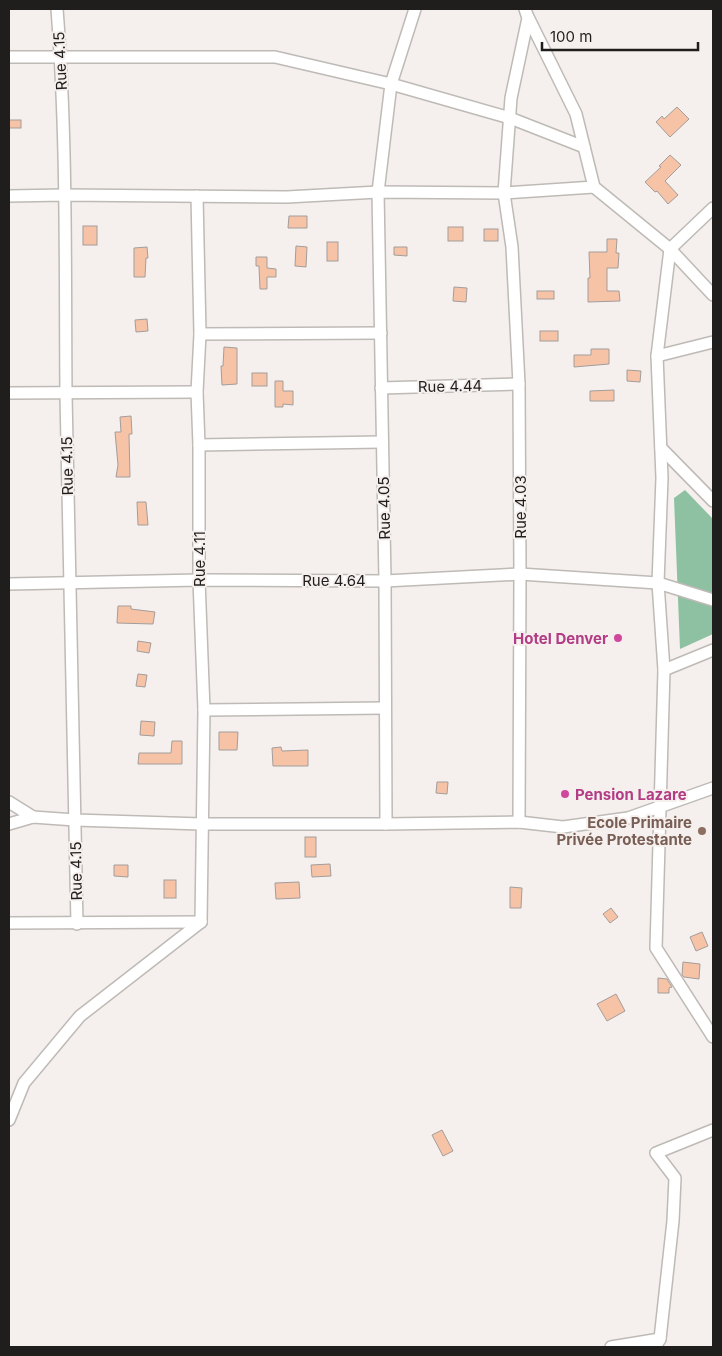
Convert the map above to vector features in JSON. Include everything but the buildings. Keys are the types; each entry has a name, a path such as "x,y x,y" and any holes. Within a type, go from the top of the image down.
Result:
{"street":[{"name":"Rue 4.15","path":"57,9 61,57 68,583 77,924"},
{"name":"Rue 4.05","path":"386,824 384,708 385,580 378,192 391,84 415,9"},
{"path":"529,12 576,114 594,187 670,249 713,295"},
{"name":"Rue 4.03","path":"519,822 519,384 512,247 504,193 511,98 529,12"},
{"path":"9,57 275,57 391,84 510,118 584,147"},
{"path":"9,196 287,197 378,192 504,193 594,187"},
{"name":"Rue 4.11","path":"198,196 200,334 197,392 199,580 204,710 201,922"},
{"path":"713,208 670,249 657,356 662,478 658,584 664,670 656,948 713,1037"},
{"path":"200,334 381,333"},
{"path":"657,356 713,342"},
{"name":"Rue 4.44","path":"381,388 519,384"},
{"path":"9,393 197,392"},
{"path":"199,445 382,442"},
{"path":"660,448 713,501"},
{"name":"Rue 4.64","path":"9,584 199,580 385,580 520,574 658,584 713,600"},
{"path":"664,670 713,650"},
{"path":"204,710 384,708"},
{"path":"9,824 33,817 202,824 519,822 563,827 628,818 713,788"},
{"path":"9,802 33,817"},
{"path":"9,924 201,922"},
{"path":"9,1120 24,1083 80,1016 201,922"},
{"path":"611,1347 657,1343 673,1221 675,1178 656,1153 713,1130"}],"green space":[{"path":"685,490 713,519 713,634 680,649 674,498"}],"place":[{"name":"Hotel Denver","path":"618,638"},
{"name":"Pension Lazare","path":"565,794"},
{"name":"Ecole Primaire Privée Protestante","path":"702,831"}]}
